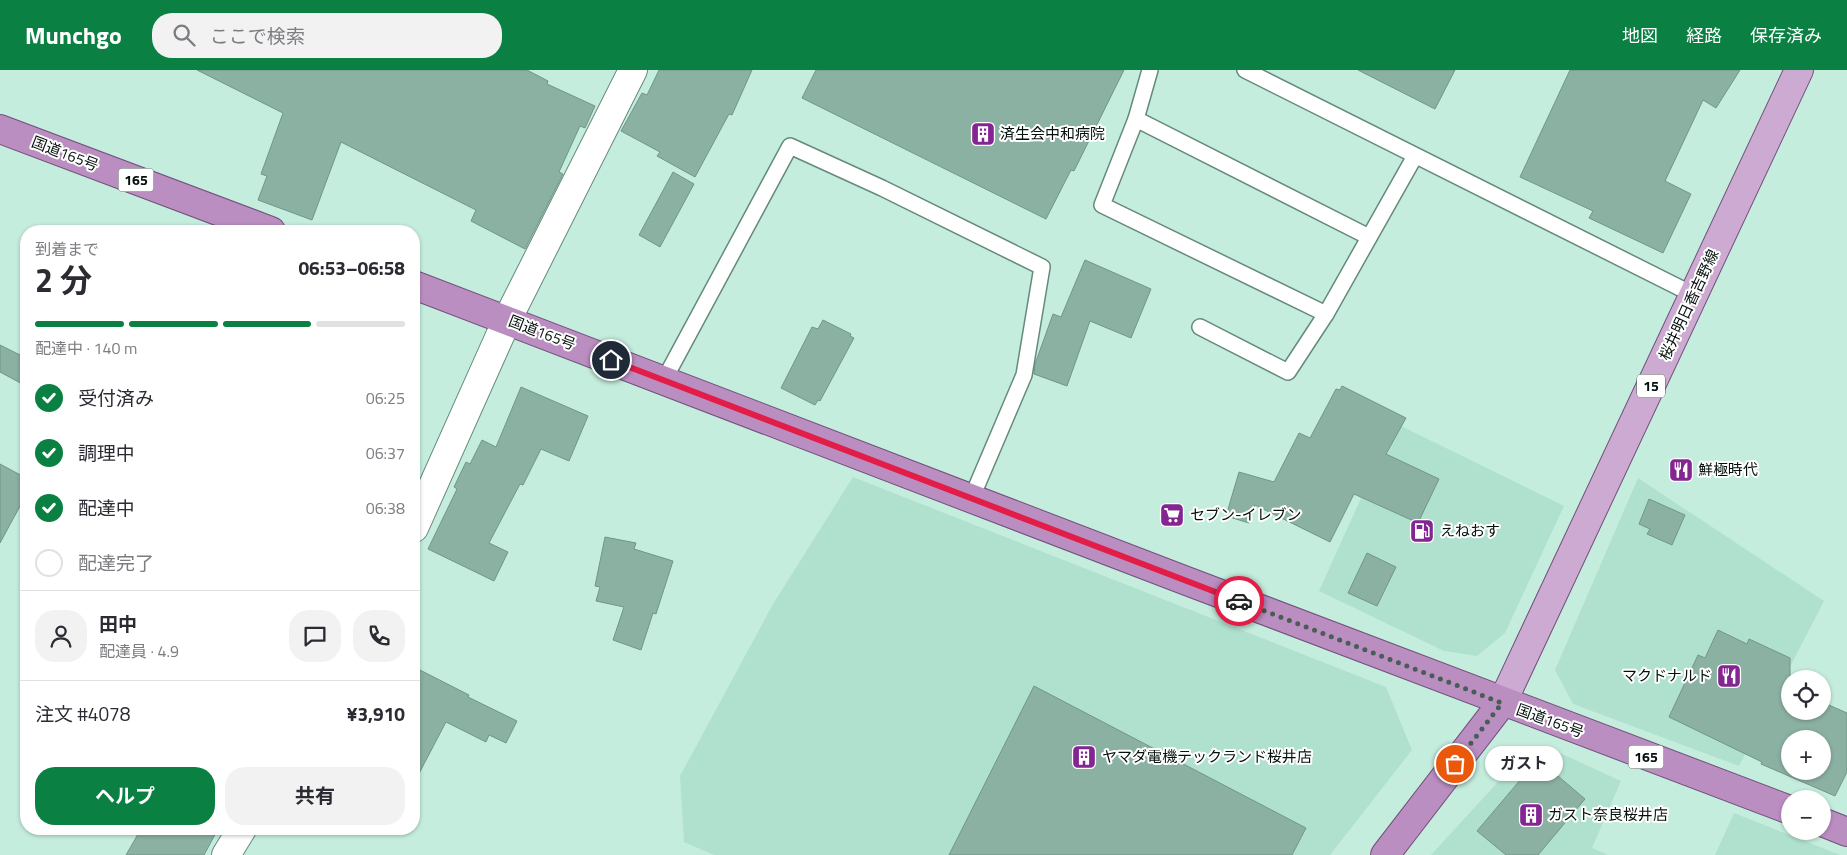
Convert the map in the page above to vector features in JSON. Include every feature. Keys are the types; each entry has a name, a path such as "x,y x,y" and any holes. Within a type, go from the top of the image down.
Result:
{"highway":[{"name":"国道165号","path":"0,129 255,225"},
{"name":"国道165号","path":"420,287 972,497 1502,703 1781,807"},
{"path":"1385,855 1502,703"},
{"path":"1831,826 1847,832"}],"main road":[{"name":"桜井明日香吉野線","path":"1502,703 1800,70"}],"street":[{"path":"420,515 507,320 633,70"},
{"path":"226,855 238,835"}],"lane":[{"path":"1150,70 1136,118 1102,205 1326,314"},
{"path":"1245,70 1694,295"},
{"path":"1136,118 1369,237"},
{"path":"664,380 790,146 882,188 1042,266 1024,375 972,497"},
{"path":"1200,327 1288,372 1326,314 1414,156"}],"shaded area":[{"path":"1395,423 1564,506 1505,633 1477,656 1444,651 1319,591"},
{"name":"ヤマダ電機テックランド桜井店","path":"853,477 1386,687 1412,750 1330,855 714,855 684,842 680,776 773,604"},
{"path":"1638,478 1824,601 1788,670 1781,670 1781,684 1739,766 1573,704 1555,670"},
{"name":"ガスト奈良桜井店","path":"1560,753 1621,781 1592,848 1608,855 1431,855 1517,761"},
{"path":"1734,813 1781,832 1781,840 1802,840 1840,855 1715,855"}],"building":[{"path":"197,70 527,70 548,81 547,84 595,106 585,128 580,126 559,172 563,174 525,249 471,221 476,210 341,142 312,220 258,200 267,176 261,174 283,113"},
{"path":"659,70 752,70 732,115 729,114 695,177 657,156 660,152 621,131 642,93 647,95"},
{"name":"済生会中和病院","path":"816,70 1124,70 1074,171 1071,170 1046,219 802,98"},
{"path":"1358,70 1455,70 1435,109"},
{"path":"1570,70 1740,70 1716,108 1703,100 1665,181 1691,194 1663,253 1589,218 1593,211 1520,177"},
{"path":"673,172 694,184 660,247 639,235"},
{"path":"1085,260 1151,289 1131,338 1090,321 1067,386 1034,374 1035,364 1053,314 1061,317"},
{"path":"823,320 851,334 850,336 854,338 820,401 818,400 815,405 781,388 812,327 818,329"},
{"path":"0,345 20,355 20,383 0,372"},
{"path":"1342,386 1406,418 1386,454 1439,479 1418,523 1354,494 1330,542 1255,505 1249,523 1226,516 1239,472 1274,482 1299,433 1310,438 1336,389 1340,390"},
{"path":"521,387 588,416 569,461 541,449 523,485 520,484 489,543 508,552 494,581 428,549 457,489 454,487 466,462 470,464 482,440 496,447"},
{"path":"0,464 20,475 20,506 0,543"},
{"path":"1649,499 1685,515 1672,545 1647,534 1650,529 1639,524"},
{"path":"605,537 636,543 634,549 673,561 656,614 653,613 641,650 613,640 624,607 596,601 600,587 595,586"},
{"path":"1367,553 1396,567 1377,606 1348,593"},
{"path":"1718,630 1747,644 1749,639 1790,658 1790,670 1781,670 1781,720 1831,720 1831,706 1847,713 1847,772 1835,796 1831,794 1831,790 1821,790 1798,780 1831,780 1831,730 1781,730 1781,773 1669,717 1698,655 1705,658"},
{"path":"420,670 469,695 468,697 517,721 506,743 489,735 486,742 446,722 420,772"},
{"name":"ヤマダ電機テックランド桜井店","path":"1034,686 1306,828 1292,855 949,855"},
{"name":"ガスト奈良桜井店","path":"1538,759 1585,799 1538,855 1506,855 1477,831"},
{"path":"138,835 215,835 204,855 126,855"}],"way so far":[{"path":"1239,601 1502,703 1455,764"}],"place":[{"name":"済生会中和病院","path":"983,134"},
{"name":"鮮極時代","path":"1681,470"},
{"name":"セブン-イレブン","path":"1172,515"},
{"name":"えねおす","path":"1422,531"},
{"name":"マクドナルド","path":"1729,676"},
{"name":"ヤマダ電機テックランド桜井店","path":"1084,757"},
{"name":"ガスト","path":"1455,764"},
{"name":"ガスト奈良桜井店","path":"1531,815"}],"route":[{"path":"611,360 954,490 1239,601"}]}
